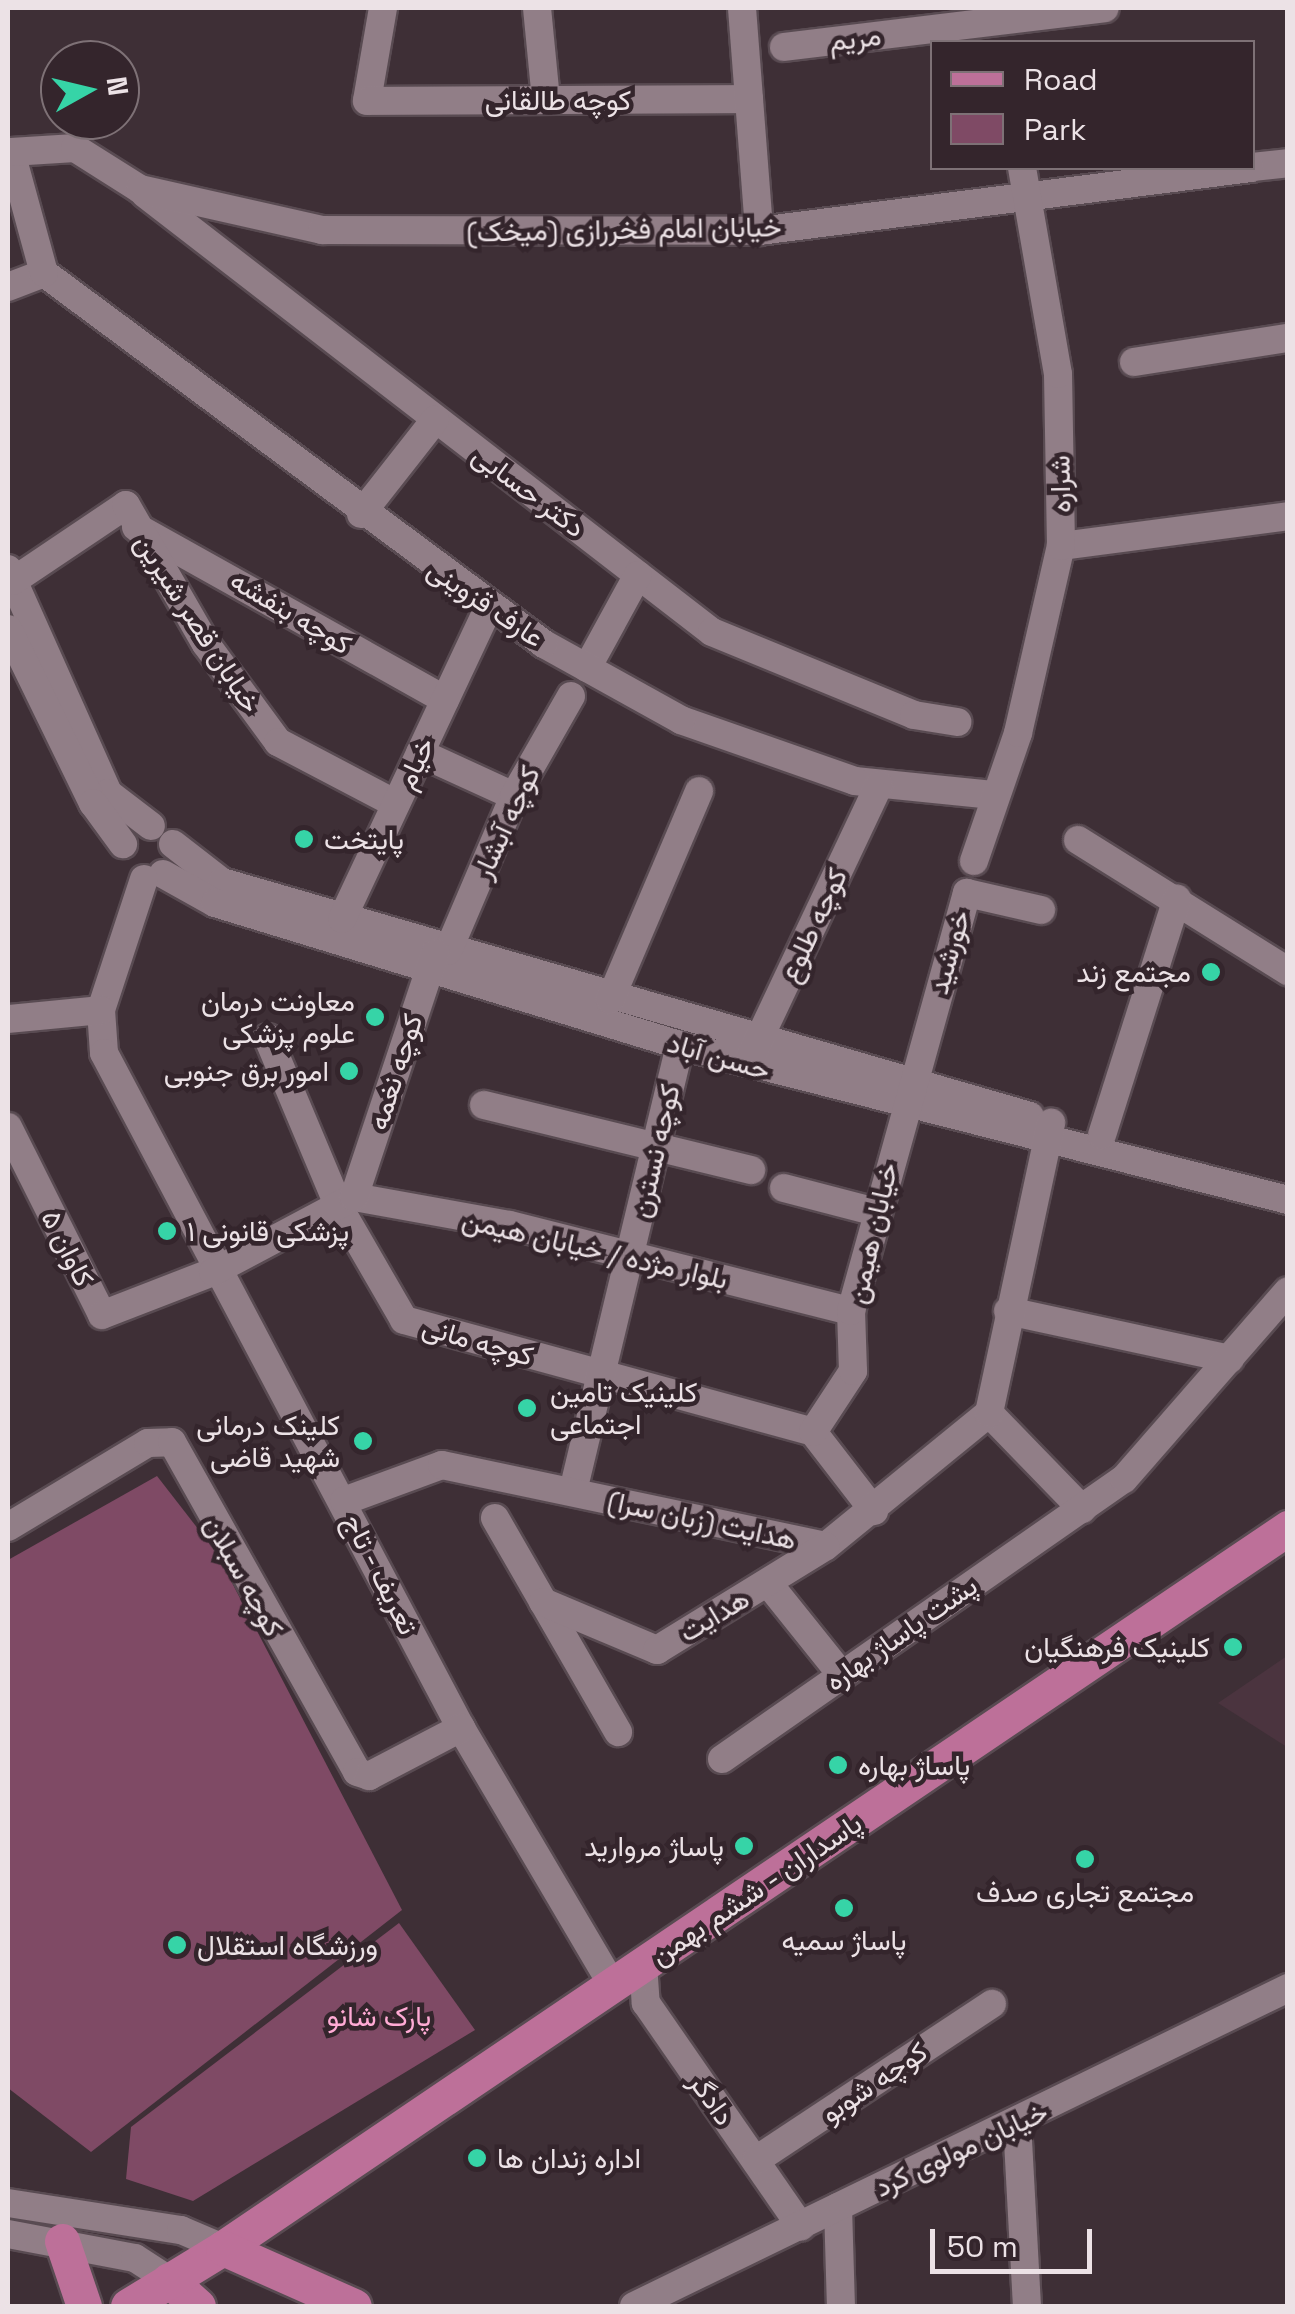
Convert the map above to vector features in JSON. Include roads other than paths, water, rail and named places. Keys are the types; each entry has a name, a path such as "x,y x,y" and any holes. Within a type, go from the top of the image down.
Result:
{"main road":[{"name":"پاسداران - ششم بهمن","path":"128,2306 187,2299 223,2248 1288,1528"},
{"path":"62,2240 84,2306"},
{"path":"223,2248 354,2306"}],"street":[{"name":"کوچه طالقانی","path":"383,8 367,101 749,98"},
{"path":"538,8 546,100"},
{"path":"742,8 759,231"},
{"name":"مریم","path":"784,47 1009,23 1104,8"},
{"name":"خیابان امام فخررازی (میخک)","path":"44,273 12,149 75,148 140,190 322,230 759,231 1023,182 1205,170"},
{"name":"خیابان امام فخررازی (میخک)","path":"1255,167 1288,163"},
{"name":"شراره","path":"974,861 993,794 1018,733 1061,546 1058,374 1023,182"},
{"name":"دکتر حسابی","path":"140,190 712,632 914,715 957,722"},
{"path":"8,287 44,273"},
{"name":"عارف قزوینی","path":"44,273 361,514 489,606 587,668 681,720 879,784 993,794"},
{"path":"1134,362 1288,338"},
{"path":"361,514 435,420"},
{"name":"خیابان قصر شیرین","path":"10,575 117,504 129,508 136,527 278,742 396,804"},
{"path":"1061,546 1288,516"},
{"name":"کوچه بنفشه","path":"136,527 445,700"},
{"name":"حسن آباد","path":"10,575 108,794 222,882 342,918 680,1045 752,1054"},
{"path":"587,668 638,575"},
{"name":"خیام","path":"342,918 489,606"},
{"path":"8,629 92,803 123,844 123,862 153,876"},
{"name":"کوچه آبشار","path":"438,955 514,796 571,696"},
{"path":"420,753 514,796"},
{"name":"کوچه طلوع","path":"752,1054 879,784"},
{"path":"610,1000 698,792"},
{"path":"123,844 162,835"},
{"name":"تعریف - تاج","path":"162,835 153,876 101,1010 104,1053 214,1272 344,1501 461,1728 612,1984"},
{"path":"1078,840 1288,971"},
{"name":"حسن آباد","path":"153,876 215,903 610,1000 752,1054 1051,1131 1288,1200"},
{"name":"خورشید","path":"906,1094 966,892 1041,910"},
{"path":"1102,1135 1177,899"},
{"name":"کوچه نغمه","path":"347,1203 438,955"},
{"path":"8,1019 101,1010"},
{"path":"214,1272 347,1203 268,1038"},
{"name":"کوچه نسترن","path":"573,1491 680,1045"},
{"name":"خیابان هیمن","path":"814,1432 853,1371 851,1311 906,1094"},
{"path":"484,1105 751,1170"},
{"name":"کاوان ۵","path":"8,1127 102,1315 214,1272"},
{"path":"1051,1131 1008,1311 990,1413 1082,1509"},
{"name":"حسن آباد","path":"1051,1131 1102,1135 1288,1185"},
{"path":"784,1188 876,1212"},
{"name":"بلوار مژده / خیابان هیمن","path":"347,1203 630,1256 851,1311"},
{"name":"کوچه مانی","path":"347,1203 397,1313 600,1377 814,1432"},
{"name":"پشت پاساژ بهاره","path":"722,1759 1124,1479 1288,1291"},
{"path":"1008,1311 1230,1358"},
{"name":"هدایت (زبان سرا)","path":"344,1501 432,1467 573,1491 826,1546 874,1512 990,1413"},
{"path":"814,1432 874,1512"},
{"name":"کوچه سبلان","path":"8,1527 148,1443 172,1442 357,1772 369,1776 461,1728"},
{"path":"494,1518 618,1732"},
{"name":"هدایت","path":"543,1602 657,1650 826,1546"},
{"path":"768,1583 841,1674"},
{"name":"دادگر","path":"644,1964 646,2003 801,2227"},
{"name":"خیابان مولوی کرد","path":"634,2306 1288,1988"},
{"name":"کوچه شوبو","path":"756,2160 992,2004"},
{"path":"1017,2122 1028,2306"},
{"path":"8,2203 181,2230 223,2248"},
{"path":"838,2207 841,2306"},
{"path":"8,2234 62,2240 134,2258 187,2299"}],"place":[{"name":"پایتخت","path":"304,839"},
{"name":"مجتمع زند","path":"1211,972"},
{"name":"معاونت درمان علوم پزشکی","path":"375,1017"},
{"name":"امور برق جنوبی","path":"349,1071"},
{"name":"پزشکی قانونی ۱","path":"167,1231"},
{"name":"کلینیک تامین اجتماعی","path":"527,1408"},
{"name":"کلینک درمانی شهید قاضی","path":"363,1441"},
{"name":"کلینیک فرهنگیان","path":"1233,1647"},
{"name":"پاساژ بهاره","path":"838,1765"},
{"name":"پاساژ مروارید","path":"744,1846"},
{"name":"مجتمع تجاری صدف","path":"1085,1859"},
{"name":"پاساژ سمیه","path":"844,1908"},
{"name":"ورزشگاه استقلال","path":"177,1945"},
{"name":"اداره زندان ها","path":"477,2158"}],"park label":[{"name":"پارک شانو","path":"379,2016"}]}
